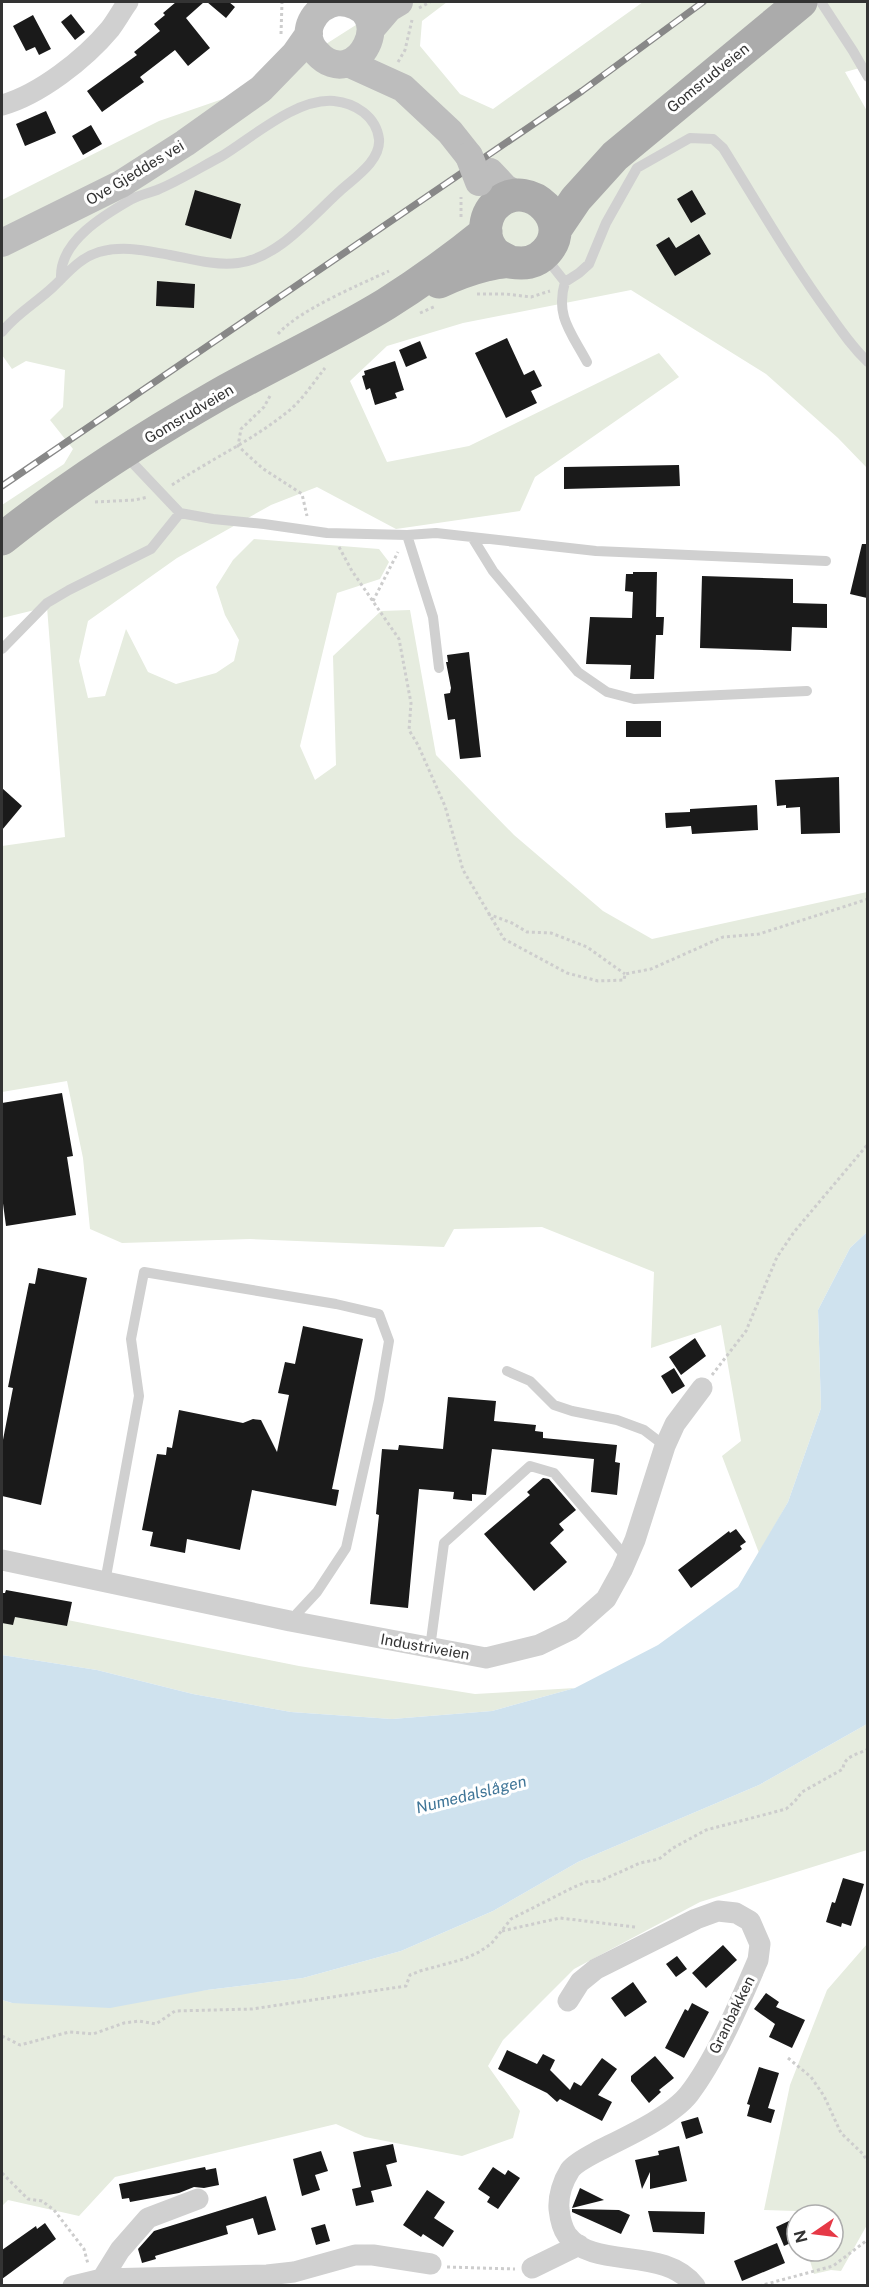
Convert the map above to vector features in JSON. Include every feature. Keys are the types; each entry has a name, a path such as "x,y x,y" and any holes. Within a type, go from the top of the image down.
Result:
{"main road":[{"name":"Gomsrudveien","path":"549,242 576,199 615,156 801,2"},
{"name":"Gomsrudveien","path":"525,196 563,184 615,156"},
{"path":"525,196 542,203 552,217 549,242 530,262 522,264 508,261 492,250 478,224 501,200 525,196"},
{"name":"Gomsrudveien","path":"2,538 58,496 217,396 385,304 452,260 478,224"},
{"name":"Gomsrudveien","path":"385,304 465,271 508,261"}],"street":[{"path":"2,105 42,86 67,69 110,28 128,2"},
{"path":"298,2 315,52 326,60 400,76"},
{"path":"309,31 317,11 327,4 344,2 365,15 370,35 393,69 433,115 473,171 525,196"},
{"path":"341,63 359,57 370,35 389,8 406,6"},
{"name":"Ove Gjeddes vei","path":"2,243 127,191 185,143 261,89 295,54 309,31"},
{"name":"Ove Gjeddes vei","path":"261,89 314,66 341,63"},
{"path":"473,171 478,224"},
{"name":"Industriveien","path":"2,1560 290,1621 486,1658 539,1645 572,1629 606,1599 627,1558 665,1446 675,1424 702,1388"},
{"name":"Granbakken","path":"568,2001 580,1982 596,1969 696,1919 718,1911 736,1913 750,1921 757,1933 760,1944 758,1960 706,2068 687,2096 664,2115 571,2169 559,2200 560,2220 567,2235 579,2245"},
{"path":"89,2282 148,2218 198,2199"},
{"path":"532,2268 579,2245 614,2256 665,2264 680,2270 695,2286"},
{"path":"89,2282 267,2275 294,2272 355,2255 373,2255 431,2265"}],"lane":[{"path":"821,2 867,77"},
{"path":"2,332 9,322 53,288 61,277 92,254 120,248 226,263 238,263 258,258 283,242 372,160 379,141 377,129 364,112 348,104 328,101 310,104 285,115 222,155 175,181 127,191 80,237 63,260 61,277"},
{"path":"565,282 589,264 606,223 637,168 690,138 713,139 723,148 808,286 867,362"},
{"path":"549,242 565,282 560,299 562,315 586,362"},
{"path":"124,454 180,513 213,519 310,529 327,533 407,535 436,533 596,551 826,561"},
{"path":"2,648 48,603 151,549 180,513"},
{"path":"407,535 431,610 439,668"},
{"path":"472,537 493,571 578,672 607,692 634,699 807,691"},
{"path":"105,1582 139,1396 131,1339 144,1272 336,1304 379,1314 389,1341 379,1400 346,1548 317,1592 290,1621"},
{"path":"507,1371 530,1381 554,1405 572,1412 617,1420 644,1430 665,1446"},
{"path":"430,1648 444,1543 530,1466 554,1473 627,1558"}],"path":[{"path":"278,42 282,34 282,2"},
{"path":"400,76 405,50 406,6"},
{"path":"473,171 461,216 478,224"},
{"path":"276,342 277,336 287,324 391,270"},
{"path":"474,294 531,297 550,291 565,282"},
{"path":"416,315 437,306"},
{"path":"93,503 100,500 135,500 160,493 238,446 288,412 328,363"},
{"path":"238,446 241,429 264,407 270,395"},
{"path":"238,446 262,468 302,494 310,529"},
{"path":"327,533 340,548 399,639 411,703 410,730 445,806 463,870 504,939 567,973 598,981 624,980 625,974"},
{"path":"373,601 407,535"},
{"path":"488,914 512,923 527,933 551,933 587,947 625,974 651,969 723,937 759,934 867,899"},
{"path":"702,1388 746,1331 777,1257 794,1232 867,1144"},
{"path":"2,2037 20,2045 69,2032 93,2034 124,2023 139,2021 156,2024 175,2011 252,2009 406,1986 410,1975 464,1959 479,1952 491,1944 511,1919 546,1900 586,1882 600,1881 640,1863 659,1859 673,1848 706,1830 786,1809 802,1792 843,1769 843,1764 849,1757 867,1749"},
{"path":"501,1931 560,1918 621,1927 647,1928 664,1935"},
{"path":"788,2058 811,2077 824,2096 841,2133 863,2154 867,2163"},
{"path":"2,2173 28,2199 42,2201 54,2210 84,2248 89,2282"},
{"path":"759,2286 833,2266 867,2238"},
{"path":"431,2265 502,2270 532,2268"}],"shaded area":[{"path":"392,2 447,2 422,21 420,46 460,94 493,109 643,2 867,2 867,66 845,72 867,111 867,468 838,438 766,374 631,290 463,323 387,346 350,381 387,462 469,446 659,353 679,377 535,477 520,511 396,529 317,487 271,505 177,558 88,621 79,661 88,698 105,696 126,629 148,672 176,684 216,673 234,661 239,640 225,615 216,587 233,560 254,539 379,549 389,562 380,579 337,593 300,746 315,780 336,765 333,656 381,611 410,610 436,755 514,835 603,911 652,939 867,892 867,1232 850,1248 818,1310 821,1408 788,1502 759,1553 722,1456 741,1441 721,1325 651,1348 654,1272 542,1227 454,1229 444,1247 250,1239 122,1243 90,1229 83,1158 67,1081 2,1092 2,846 65,837 47,607 2,618 2,505 64,464 73,449 50,420 63,407 65,370 26,361 12,369 2,355 2,200 159,121 260,86"},
{"path":"2,1607 299,1666 475,1694 575,1688 492,1711 392,1719 291,1712 193,1694 97,1670 2,1655"},
{"path":"867,1724 867,1850 700,1902 574,1969 503,2040 488,2066 520,2111 513,2138 462,2156 365,2137 336,2124 115,2177 79,2216 8,2200 2,2206 2,2000 12,2003 207,1990 303,1978 401,1951 493,1911 578,1862 759,1785"},
{"path":"867,1944 867,2225 841,2271 831,2270 814,2274 811,2263 845,2263 845,2203 785,2203 785,2211 764,2210 790,2085 827,1990"}],"water":[{"name":"Numedalslågen","path":"867,1232 867,1724 759,1785 578,1862 493,1911 401,1951 303,1978 207,1990 110,2008 12,2003 2,2000 2,1655 97,1670 193,1694 291,1712 392,1719 492,1711 575,1688 658,1645 738,1587 788,1502 821,1408 818,1310 850,1248"}],"building":[{"path":"176,2 204,2 186,18 210,48 188,66 175,50 140,77 144,82 102,112 87,91 137,55 134,52 160,31 154,24"},
{"path":"207,2 229,2 235,7 226,18"},
{"path":"71,14 85,32 75,40 61,22"},
{"path":"33,15 51,49 39,55 35,47 26,51 13,26"},
{"path":"46,111 56,133 25,146 16,124"},
{"path":"91,125 102,144 83,155 72,136"},
{"path":"195,190 241,204 231,239 185,225"},
{"path":"692,190 706,214 691,223 677,199"},
{"path":"699,234 711,254 675,276 656,245 669,237 676,248"},
{"path":"157,281 195,284 194,308 156,306"},
{"path":"507,338 524,375 534,370 542,386 531,391 537,403 506,418 475,353"},
{"path":"420,341 427,358 406,367 399,350"},
{"path":"395,361 404,390 395,393 397,398 375,405 370,388 366,390 362,376 365,375 364,371"},
{"path":"679,465 680,486 564,489 564,467"},
{"path":"862,544 867,544 867,598 850,594"},
{"path":"633,572 657,572 656,617 664,617 663,635 656,635 654,679 630,679 631,665 586,664 590,617 632,618 633,592 625,591 626,574 633,574"},
{"path":"702,576 793,579 793,603 827,604 827,628 792,627 791,651 700,648"},
{"path":"469,652 481,757 460,759 455,719 448,720 444,694 450,693 451,688 446,662 448,662 447,655"},
{"path":"626,721 661,721 661,737 626,737"},
{"path":"839,777 840,833 801,834 800,807 777,806 775,780"},
{"path":"2,788 22,806 2,830"},
{"path":"757,805 758,830 692,834 691,826 666,828 665,813 690,812 690,809"},
{"path":"62,1093 73,1156 67,1157 76,1215 6,1226 2,1196 2,1103"},
{"path":"38,1268 87,1278 41,1505 2,1496 2,1445 13,1388 8,1387 29,1283 35,1284"},
{"path":"303,1326 363,1339 332,1489 339,1490 336,1506 252,1490 240,1550 187,1539 185,1553 150,1546 153,1532 142,1530 157,1454 166,1455 167,1447 172,1448 179,1410 243,1423 253,1419 261,1420 277,1452 289,1395 278,1393 285,1362 295,1364"},
{"path":"695,1338 706,1356 681,1375 669,1357"},
{"path":"674,1368 685,1386 672,1394 661,1376"},
{"path":"448,1397 496,1401 494,1421 536,1425 535,1431 543,1432 543,1438 617,1445 615,1462 620,1463 617,1495 591,1492 594,1459 492,1449 486,1495 472,1494 472,1501 453,1499 454,1492 419,1489 408,1608 370,1604 379,1515 376,1514 382,1449 398,1450 399,1445 443,1449"},
{"path":"543,1478 549,1479 576,1510 559,1524 564,1530 550,1543 567,1562 534,1591 484,1534 530,1495 527,1492"},
{"path":"736,1529 746,1542 740,1546 742,1549 691,1588 678,1570 729,1531 730,1533"},
{"path":"6,1590 72,1602 67,1626 15,1617 13,1625 2,1623 2,1593"},
{"path":"843,1878 864,1884 851,1926 842,1923 841,1927 826,1922"},
{"path":"723,1945 737,1960 706,1988 692,1973"},
{"path":"677,1956 687,1969 676,1977 666,1964"},
{"path":"633,1982 647,2002 625,2017 611,1998"},
{"path":"766,1993 779,2002 776,2007 805,2020 792,2048 769,2037 775,2024 754,2009"},
{"path":"692,2003 709,2012 684,2058 665,2048 685,2009 688,2011"},
{"path":"507,2050 537,2064 543,2054 555,2060 550,2070 570,2090 574,2082 581,2086 602,2058 617,2069 598,2095 612,2102 602,2121 560,2099 557,2102 547,2093 498,2069"},
{"path":"655,2056 674,2078 659,2090 661,2092 649,2103 631,2081 631,2076"},
{"path":"759,2067 779,2073 768,2108 775,2110 771,2123 747,2116 750,2105 747,2104"},
{"path":"698,2117 703,2133 686,2139 681,2122"},
{"path":"393,2144 397,2162 386,2165 392,2186 371,2191 374,2202 356,2206 352,2189 361,2187 353,2152"},
{"path":"679,2146 687,2181 650,2189 650,2172 642,2189 635,2160 659,2155 658,2151"},
{"path":"321,2151 328,2171 315,2175 320,2190 302,2196 293,2159"},
{"path":"205,2167 206,2170 216,2168 219,2185 194,2187 179,2193 130,2202 129,2198 122,2199 119,2184"},
{"path":"493,2167 505,2175 508,2170 520,2178 498,2209 487,2202 490,2197 478,2189"},
{"path":"580,2188 604,2200 572,2208"},
{"path":"427,2190 445,2202 434,2218 454,2231 443,2247 423,2234 421,2237 403,2225"},
{"path":"266,2196 276,2230 258,2235 253,2218 226,2226 228,2234 155,2256 156,2259 142,2263 138,2249 154,2231"},
{"path":"572,2209 619,2210 630,2215 621,2234 572,2212"},
{"path":"648,2211 705,2212 704,2234 653,2232"},
{"path":"45,2223 56,2239 2,2279 2,2250 36,2226 37,2229"},
{"path":"785,2223 784,2246 776,2227"},
{"path":"325,2224 330,2241 316,2245 311,2228"},
{"path":"777,2243 785,2263 742,2281 734,2261"}],"railway":[{"path":"2,486 582,91 703,2"}]}
